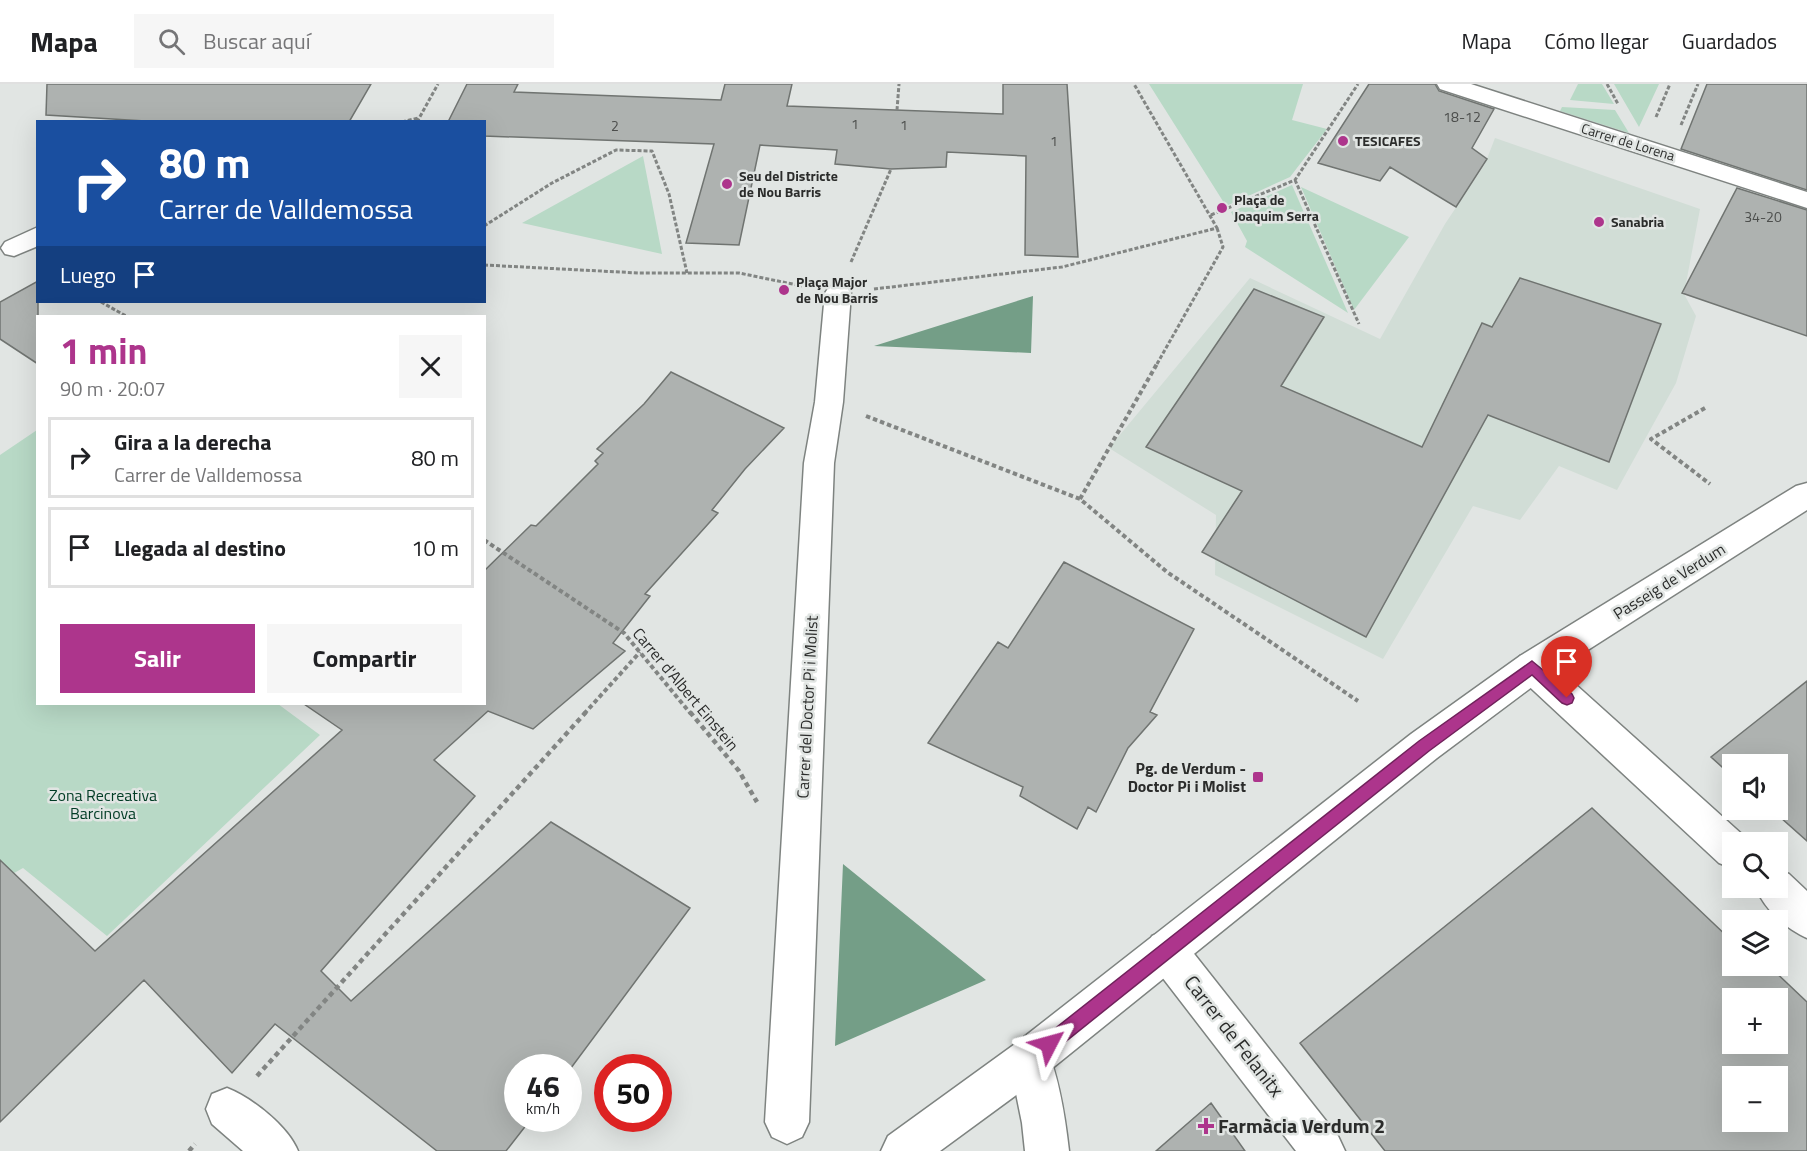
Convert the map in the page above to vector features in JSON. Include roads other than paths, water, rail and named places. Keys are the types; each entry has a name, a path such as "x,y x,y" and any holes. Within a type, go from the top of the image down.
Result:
{"street":[{"name":"Carrer de Lorena","path":"1448,84 1807,200"},
{"path":"14,248 36,236"},
{"name":"Carrer del Doctor Pi i Molist","path":"787,1122 819,463 829,402 838,293"},
{"name":"Passeig de Verdum","path":"903,1151 1030,1059 1424,746 1532,667 1807,495"},
{"path":"1532,667 1722,841"},
{"path":"1786,898 1807,918"},
{"name":"Carrer de Felanitx","path":"1166,950 1323,1151"},
{"path":"1030,1059 1044,1123 1047,1151"},
{"path":"227,1109 276,1151"}],"place":[{"name":"TESICAFES","path":"1343,141"},
{"name":"Seu del Districte de Nou Barris","path":"727,184"},
{"name":"Plaça de Joaquim Serra","path":"1222,208"},
{"name":"Sanabria","path":"1599,222"},
{"name":"Plaça Major de Nou Barris","path":"784,290"},
{"name":"Pg. de Verdum - Doctor Pi i Molist","path":"1258,777"},
{"name":"Farmàcia Verdum 2","path":"1206,1126"}],"park label":[{"name":"Zona Recreativa Barcinova","path":"103,804"}]}
